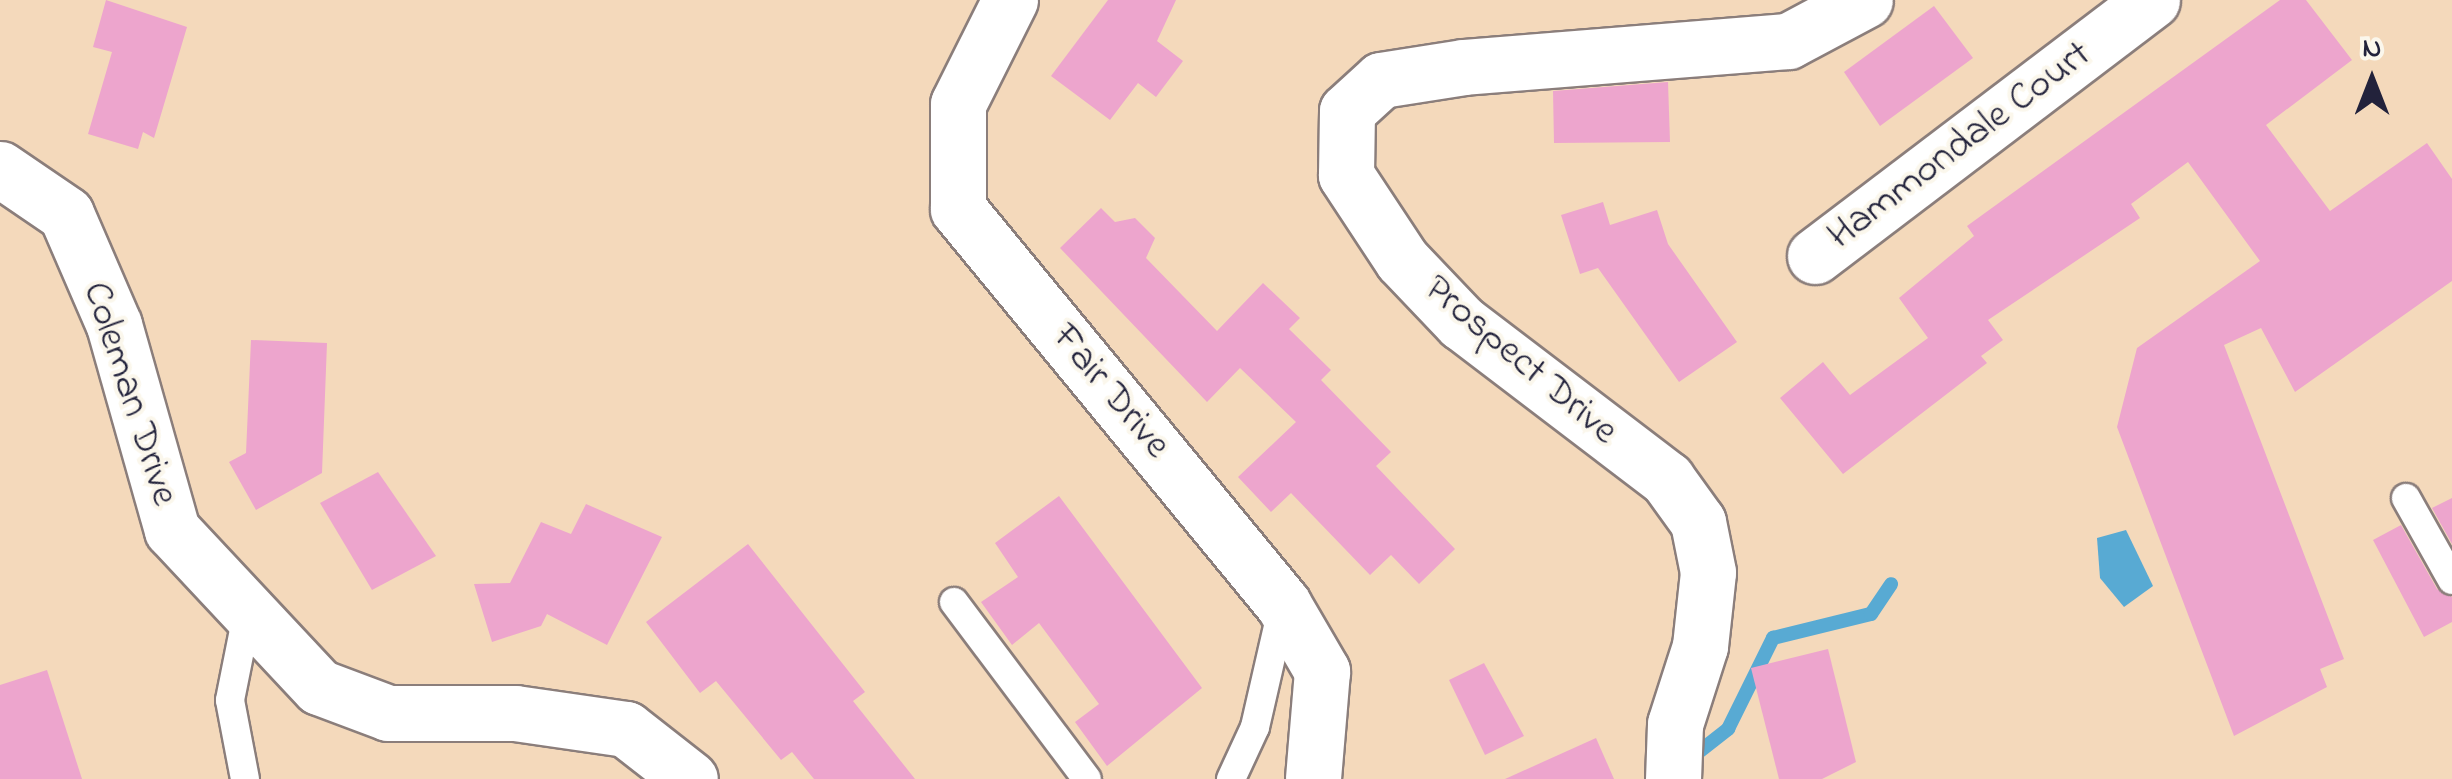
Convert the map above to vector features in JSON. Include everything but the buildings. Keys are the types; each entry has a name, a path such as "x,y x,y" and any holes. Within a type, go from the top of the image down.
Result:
{"street":[{"name":"Fair Drive","path":"1010,0 958,104 958,209 1283,604 1322,671 1313,779"},
{"name":"Prospect Drive","path":"1673,779 1674,724 1700,646 1708,572 1698,522 1666,479 1462,323 1402,260 1346,175 1347,111 1382,80 1788,40 1865,0"},
{"name":"Hammondale Court","path":"1815,256 2152,0"},
{"name":"Coleman Drive","path":"0,169 66,214 114,325 172,530 320,687 388,713 515,713 626,729 690,779"}],"lane":[{"path":"2406,498 2452,580"},
{"path":"954,602 1087,779"},
{"path":"1230,779 1255,727 1283,604"},
{"path":"245,779 230,700 248,610"}],"water":[{"path":"2126,530 2153,586 2124,607 2100,578 2097,538"}],"waterway":[{"path":"1700,751 1728,729 1773,638 1871,614 1891,584"}]}
